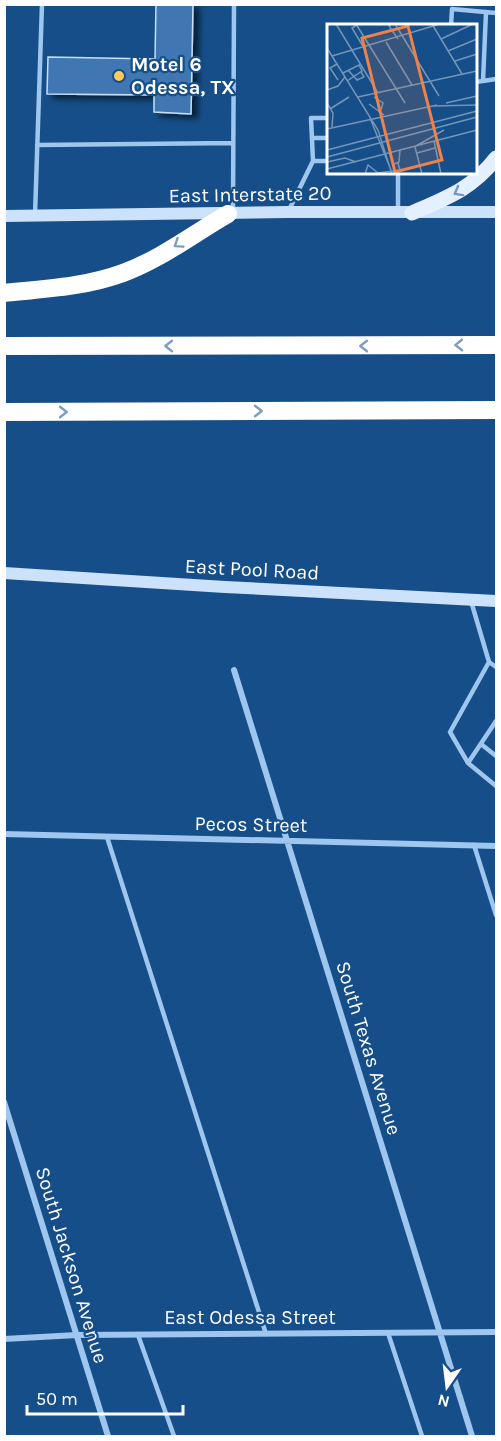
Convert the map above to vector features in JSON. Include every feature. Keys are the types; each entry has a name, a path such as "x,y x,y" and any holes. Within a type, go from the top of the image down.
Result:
{"highway":[{"path":"4,293 73,286 123,273 167,252 231,214"},
{"path":"4,346 496,345"},
{"path":"4,412 496,410"}],"main road":[{"path":"405,213 454,195 471,185 496,158"},
{"name":"East Interstate 20","path":"4,216 496,212"},
{"name":"East Pool Road","path":"4,573 496,601"}],"street":[{"name":"South Texas Avenue","path":"234,670 472,1437"},
{"name":"Pecos Street","path":"4,834 496,846"},
{"name":"South Jackson Avenue","path":"4,1102 108,1437"},
{"name":"East Odessa Street","path":"4,1339 77,1335 496,1332"}],"lane":[{"path":"35,216 42,4"},
{"path":"231,214 234,4"},
{"path":"451,24 452,9 496,13"},
{"path":"483,81 486,12"},
{"path":"477,82 496,79"},
{"path":"288,212 313,160 311,118 327,118"},
{"path":"312,138 327,138"},
{"path":"37,145 233,143"},
{"path":"313,160 327,161"},
{"path":"398,174 405,213"},
{"path":"471,600 489,662 496,667"},
{"path":"489,662 450,732 468,764 496,786"},
{"path":"468,764 496,721"},
{"path":"481,744 496,756"},
{"path":"107,837 266,1334"},
{"path":"474,845 496,915"},
{"path":"388,1333 422,1437"},
{"path":"138,1335 174,1437"}],"building":[{"name":"Motel 6 Odessa, TX","path":"156,4 193,4 191,114 154,112 154,95 47,94 48,57 155,59"}],"place":[{"name":"Motel 6 Odessa, TX","path":"119,76"}]}
